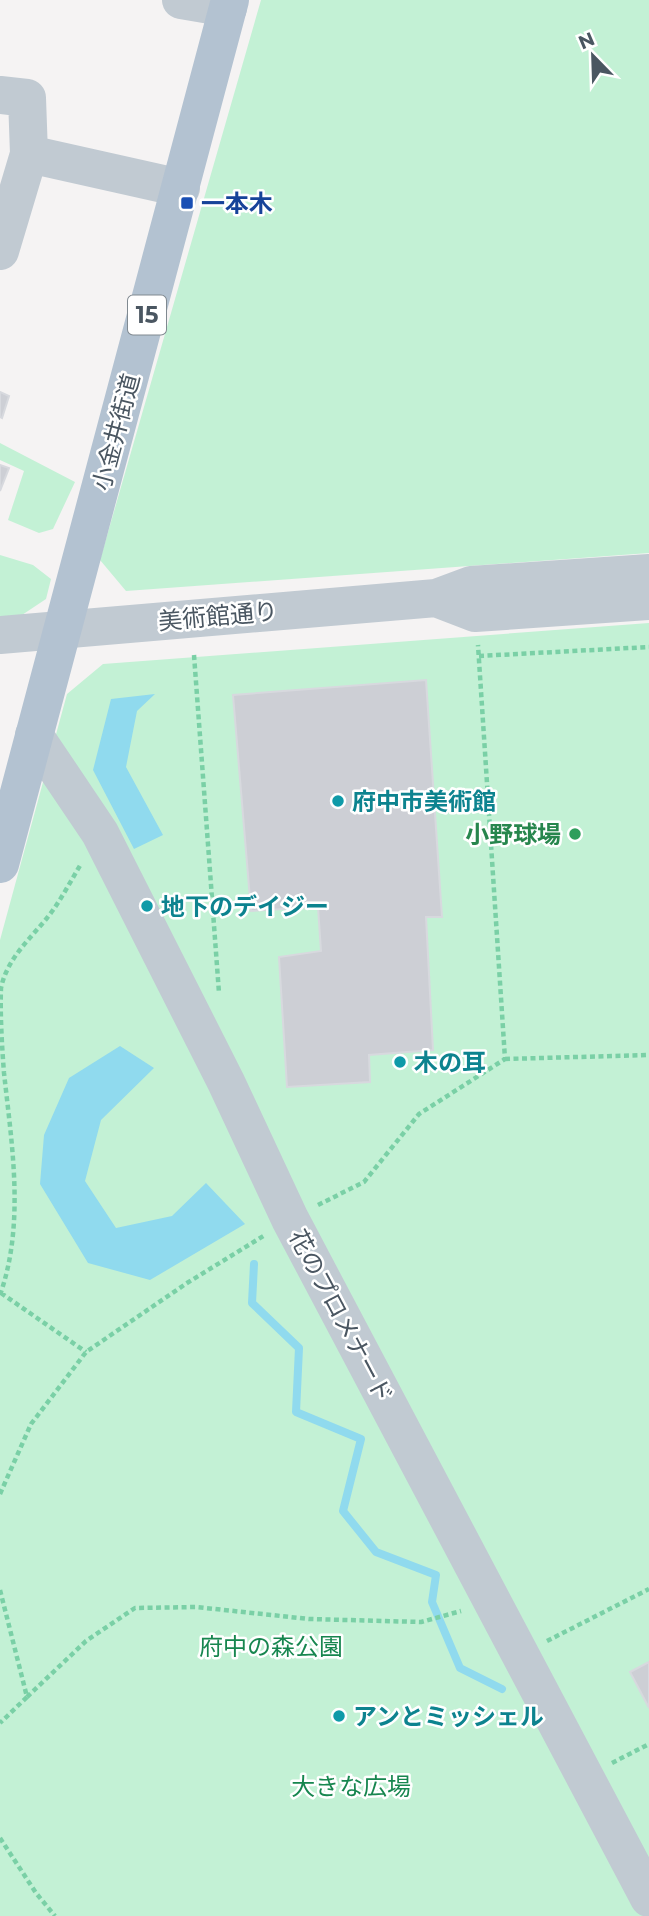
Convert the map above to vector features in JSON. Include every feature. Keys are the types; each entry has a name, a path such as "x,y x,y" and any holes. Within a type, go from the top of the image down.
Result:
{"main road":[{"name":"小金井街道","path":"0,864 229,4"}],"street":[{"path":"181,0 229,4"},
{"path":"0,95 27,98 29,153 2,239"},
{"path":"29,153 181,188"},
{"name":"美術館通り","path":"0,635 436,598 471,585 649,573"},
{"name":"美術館通り","path":"436,598 475,613 649,601"},
{"name":"花のプロメナード","path":"34,735 100,833 226,1082 290,1219 649,1898"}],"path":[{"path":"475,613 505,1059"},
{"path":"478,656 649,647"},
{"path":"194,655 220,999"},
{"path":"86,1352 0,1294 10,1267 15,1178 1,1044 1,990 7,969 22,946 48,917 100,833"},
{"path":"0,1494 31,1424 86,1352 187,1283 290,1219 364,1182 419,1114 505,1059 649,1055"},
{"path":"519,1656 649,1589"},
{"path":"0,1590 27,1697"},
{"path":"0,1723 86,1641 135,1608 197,1606 309,1619 421,1622 491,1602"},
{"path":"0,1839 36,1894 55,1916"}],"green space":[{"path":"261,0 649,0 649,553 126,591 100,560"},
{"path":"0,443 75,482 53,529 39,533 8,520 24,471 0,460"},
{"path":"0,555 33,565 51,579 46,599 19,617 0,617"},
{"name":"府中の森公園","path":"649,623 649,1916 0,1916 0,940 67,694 103,664"}],"water":[{"path":"155,694 137,711 126,767 163,835 134,849 93,770 111,699"},
{"path":"120,1046 154,1068 101,1120 85,1181 116,1228 172,1216 206,1183 245,1224 150,1280 88,1263 40,1184 44,1135 69,1078"}],"building":[{"path":"0,392 9,396 2,418 0,417"},
{"path":"0,465 9,468 0,491"},
{"name":"府中市美術館","path":"426,680 442,917 426,917 433,1050 369,1055 370,1082 287,1087 279,957 321,951 318,907 251,911 233,695"},
{"path":"649,1662 649,1708 630,1672"}],"waterway":[{"path":"254,1264 252,1303 299,1348 296,1412 361,1439 343,1511 376,1552 436,1575 432,1602 460,1668 502,1689"}],"place":[{"name":"一本木","path":"187,203"},
{"name":"府中市美術館","path":"338,801"},
{"name":"小野球場","path":"575,834"},
{"name":"地下のデイジー","path":"147,906"},
{"name":"木の耳","path":"400,1062"},
{"name":"アンとミッシェル","path":"339,1716"}],"park label":[{"name":"大きな広場","path":"351,1786"}]}
